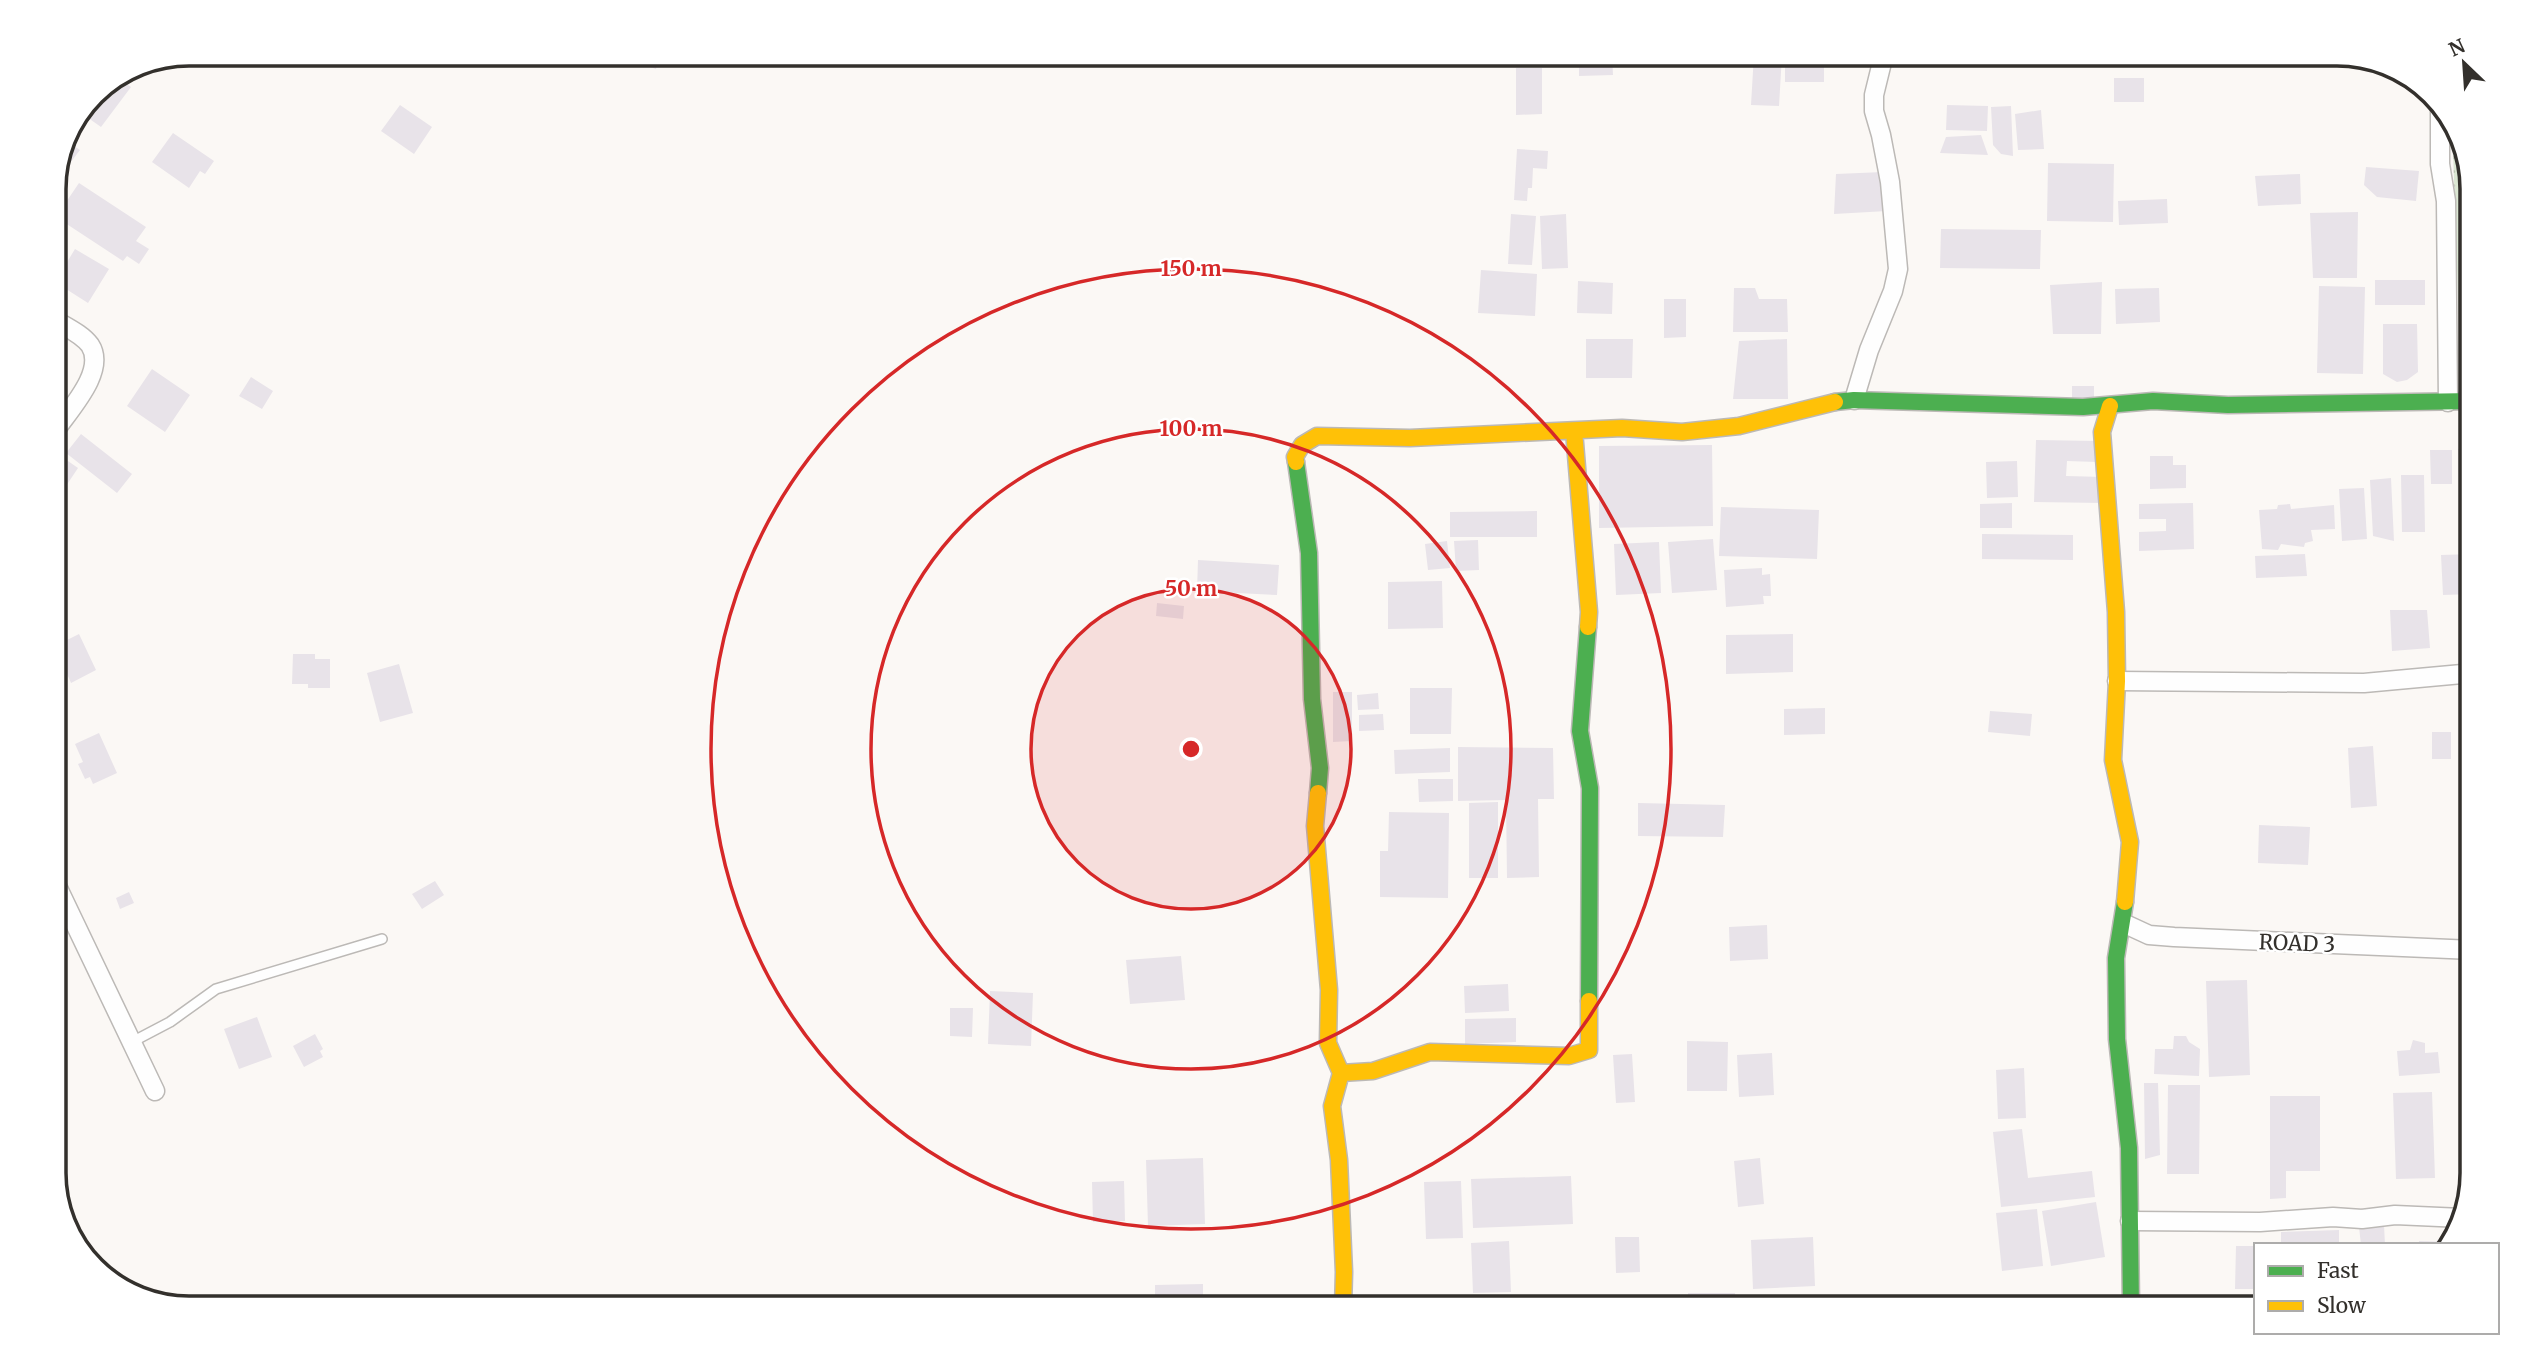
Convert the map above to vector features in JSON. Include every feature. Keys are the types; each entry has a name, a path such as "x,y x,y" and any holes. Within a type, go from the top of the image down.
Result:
{"street":[{"path":"1854,400 1869,350 1893,291 1898,269 1890,182 1874,111 1874,95 1881,66"},
{"path":"2440,121 2440,164 2446,201 2448,402"},
{"path":"67,328 90,345 95,366 94,374 67,413"},
{"path":"1344,1296 1345,1272 1339,1215 1339,1160 1332,1106 1341,1073 1328,1043 1329,990 1315,826 1320,768 1312,699 1309,553 1295,457 1302,445 1317,436 1410,438 1622,428 1682,432 1739,426 1782,417 1830,402 1854,400 2083,407 2153,401 2228,405 2460,402"},
{"path":"2110,406 2102,432 2116,612 2117,681 2113,760 2130,842 2123,923 2116,958 2117,1039 2129,1148 2131,1296"},
{"path":"2083,407 2102,432"},
{"path":"1341,1073 1373,1071 1430,1052 1569,1056 1589,1050 1590,788 1580,731 1588,612 1574,431"},
{"path":"2117,681 2364,683 2460,674"},
{"path":"67,907 155,1091"},
{"name":"ROAD 3","path":"2123,923 2150,935 2174,937 2460,949"},
{"path":"2130,1221 2260,1222 2333,1217 2362,1219 2395,1214 2452,1218"}],"lane":[{"path":"131,1043 170,1022 216,989 382,939"}],"green space":[{"path":"2453,147 2460,181 2460,358"}],"building":[{"path":"1579,66 1613,66 1613,75 1579,76"},
{"path":"1753,66 1781,66 1779,106 1751,105"},
{"path":"1785,66 1824,66 1824,82 1785,82"},
{"path":"1516,68 1542,68 1542,114 1516,115"},
{"path":"2114,78 2144,78 2144,102 2114,102"},
{"path":"126,84 131,87 101,127 89,119 108,97"},
{"path":"400,105 432,127 414,154 381,131"},
{"path":"1947,105 1988,106 1987,131 1946,130"},
{"path":"2011,106 2013,156 2001,154 1993,145 1991,107"},
{"path":"2041,110 2044,149 2018,150 2015,114"},
{"path":"173,133 214,161 205,174 200,171 189,188 152,162"},
{"path":"1981,135 1988,155 1940,153 1946,137"},
{"path":"75,146 80,150 70,163"},
{"path":"1517,149 1548,151 1547,169 1533,168 1532,188 1528,188 1527,201 1514,200"},
{"path":"2048,163 2114,164 2113,222 2047,221"},
{"path":"2366,167 2419,171 2416,201 2377,197 2364,185"},
{"path":"1883,172 1887,211 1834,214 1836,174"},
{"path":"2300,174 2301,204 2258,206 2255,176"},
{"path":"79,183 146,227 136,241 149,249 139,264 127,256 123,261 67,224 67,201"},
{"path":"2167,199 2168,223 2119,225 2118,201"},
{"path":"2358,212 2357,278 2313,278 2310,213"},
{"path":"1511,214 1536,216 1532,265 1508,264"},
{"path":"1566,214 1568,268 1542,269 1540,216"},
{"path":"1941,229 2041,230 2040,269 1940,268"},
{"path":"75,249 109,269 88,303 67,290 67,262"},
{"path":"1481,270 1537,274 1535,316 1478,313"},
{"path":"2375,280 2425,280 2425,305 2375,305"},
{"path":"1578,281 1613,283 1612,314 1577,313"},
{"path":"2102,282 2101,334 2053,334 2050,285"},
{"path":"2319,286 2365,287 2363,374 2317,373"},
{"path":"1734,288 1755,288 1759,299 1787,299 1788,332 1733,332"},
{"path":"2159,288 2160,322 2116,324 2115,289"},
{"path":"1664,299 1686,299 1686,337 1664,338"},
{"path":"2383,324 2417,324 2418,372 2407,380 2397,382 2383,374"},
{"path":"1586,339 1633,339 1632,378 1586,378"},
{"path":"1787,339 1788,399 1733,399 1739,341"},
{"path":"152,369 190,395 165,432 127,406"},
{"path":"251,377 273,391 262,409 239,396"},
{"path":"2072,386 2094,386 2094,403 2072,403"},
{"path":"81,434 132,474 117,493 67,452"},
{"path":"2036,440 2097,441 2097,462 2067,461 2066,476 2104,477 2103,503 2034,502"},
{"path":"1712,445 1713,526 1599,528 1599,446"},
{"path":"2458,449 2460,449 2460,504"},
{"path":"2430,450 2452,450 2452,484 2431,484"},
{"path":"2150,456 2173,456 2173,465 2186,465 2186,488 2150,489"},
{"path":"67,460 78,468 67,484"},
{"path":"2017,461 2018,497 1987,498 1986,462"},
{"path":"2401,475 2424,475 2425,532 2402,532"},
{"path":"2391,478 2394,541 2373,536 2370,480"},
{"path":"2364,488 2367,539 2342,541 2339,489"},
{"path":"2012,503 2012,528 1980,528 1980,504"},
{"path":"2193,503 2194,549 2139,551 2139,532 2166,531 2166,519 2139,519 2139,504"},
{"path":"2290,504 2291,509 2334,505 2335,529 2311,530 2313,541 2305,543 2304,547 2281,544 2278,550 2262,549 2259,510 2277,509 2278,505"},
{"path":"1721,507 1819,510 1817,559 1719,556"},
{"path":"1537,511 1537,537 1450,537 1450,512"},
{"path":"1982,534 2073,535 2073,560 1982,559"},
{"path":"1713,539 1717,590 1672,593 1668,542"},
{"path":"1478,540 1479,570 1456,571 1454,541"},
{"path":"1447,541 1450,568 1428,570 1425,544"},
{"path":"1659,542 1661,593 1616,595 1614,544"},
{"path":"2305,554 2307,576 2256,578 2255,556"},
{"path":"2460,554 2460,594 2443,595 2441,555"},
{"path":"1198,560 1279,565 1277,595 1197,591"},
{"path":"1762,568 1762,575 1770,574 1771,596 1763,596 1764,604 1726,607 1724,570"},
{"path":"1442,581 1443,628 1388,629 1388,582"},
{"path":"1157,603 1184,606 1183,619 1156,616"},
{"path":"2390,610 2427,610 2430,648 2392,651"},
{"path":"79,634 96,670 71,683 67,674 67,640"},
{"path":"1793,634 1793,672 1726,674 1726,635"},
{"path":"293,654 315,654 315,659 330,659 330,688 308,688 308,684 292,684"},
{"path":"399,664 413,713 380,722 367,673"},
{"path":"1410,688 1452,688 1451,734 1410,734"},
{"path":"1333,692 1352,692 1352,741 1333,742"},
{"path":"1378,693 1379,709 1358,710 1357,695"},
{"path":"1825,708 1825,734 1784,735 1784,709"},
{"path":"1990,711 2032,714 2030,736 1988,732"},
{"path":"1383,714 1384,730 1359,731 1359,715"},
{"path":"2432,732 2451,732 2451,759 2432,759"},
{"path":"99,733 117,773 93,784 90,777 85,779 78,764 83,762 75,744"},
{"path":"2373,746 2377,806 2351,808 2348,748"},
{"path":"1458,747 1553,748 1554,799 1538,799 1539,877 1507,878 1506,800 1458,801"},
{"path":"1450,748 1450,772 1395,774 1394,750"},
{"path":"1418,779 1453,779 1453,801 1419,802"},
{"path":"1498,802 1498,878 1469,878 1469,803"},
{"path":"1638,803 1725,805 1723,837 1638,836"},
{"path":"1389,812 1449,813 1448,898 1380,897 1380,851 1388,851"},
{"path":"2259,825 2310,827 2308,865 2258,863"},
{"path":"435,881 444,895 422,909 412,894"},
{"path":"129,892 134,903 120,909 116,898"},
{"path":"1767,925 1768,959 1730,961 1729,927"},
{"path":"1181,956 1185,1000 1130,1004 1126,960"},
{"path":"2247,980 2250,1075 2209,1077 2206,981"},
{"path":"1508,984 1509,1011 1465,1013 1464,986"},
{"path":"990,991 1033,993 1031,1046 988,1044"},
{"path":"950,1008 973,1008 972,1037 950,1036"},
{"path":"257,1017 272,1057 239,1069 224,1029"},
{"path":"1516,1018 1516,1042 1465,1044 1465,1019"},
{"path":"315,1034 323,1049 320,1051 323,1057 304,1067 293,1046"},
{"path":"2174,1036 2186,1036 2189,1042 2200,1049 2199,1076 2154,1074 2155,1049 2173,1049"},
{"path":"2413,1040 2425,1043 2425,1053 2438,1052 2440,1073 2399,1076 2397,1051 2410,1050"},
{"path":"1687,1041 1728,1042 1727,1091 1687,1091"},
{"path":"1772,1053 1774,1095 1739,1097 1737,1055"},
{"path":"1632,1054 1635,1102 1616,1103 1613,1055"},
{"path":"2024,1068 2026,1118 1998,1119 1996,1070"},
{"path":"2144,1083 2158,1083 2160,1155 2145,1159"},
{"path":"2168,1085 2200,1085 2199,1174 2167,1174"},
{"path":"2432,1092 2435,1178 2396,1179 2393,1093"},
{"path":"2270,1096 2320,1096 2320,1171 2286,1171 2286,1198 2270,1199"},
{"path":"2022,1129 2028,1178 2092,1171 2095,1197 2001,1207 1993,1132"},
{"path":"1203,1158 1205,1224 1148,1226 1146,1160"},
{"path":"1760,1158 1764,1204 1738,1207 1734,1161"},
{"path":"1571,1176 1573,1224 1473,1228 1471,1179"},
{"path":"1124,1181 1125,1221 1093,1222 1092,1182"},
{"path":"1461,1181 1463,1238 1426,1239 1424,1182"},
{"path":"2096,1202 2105,1257 2051,1266 2042,1211"},
{"path":"2037,1209 2043,1266 2002,1271 1996,1213"},
{"path":"2384,1225 2385,1243 2361,1243 2359,1227"},
{"path":"2339,1230 2339,1243 2281,1243 2281,1232"},
{"path":"1615,1237 1639,1237 1640,1272 1616,1273"},
{"path":"1813,1237 1815,1286 1753,1289 1751,1240"},
{"path":"1509,1241 1511,1292 1473,1293 1471,1243"},
{"path":"2419,1241 2439,1242 2438,1243"},
{"path":"2236,1246 2254,1246 2254,1289 2235,1289"},
{"path":"1203,1284 1203,1296 1155,1296 1155,1285"},
{"path":"1688,1293 1735,1293 1735,1296 1688,1296"}],"traffic: fast":[{"path":"1835,402 1854,400 2083,407 2153,401 2228,405 2460,401"},
{"path":"1296,462 1309,553 1312,699 1320,768 1318,793"},
{"path":"1588,627 1580,731 1590,788 1589,1001"},
{"path":"2125,902 2116,958 2117,1039 2129,1148 2131,1296"}],"traffic: slow":[{"path":"1296,462 1295,457 1302,445 1317,436 1410,438 1622,428 1682,432 1739,426 1835,402"},
{"path":"2110,406 2102,432 2116,612 2117,681 2113,760 2130,842 2125,902"},
{"path":"1574,431 1588,627"},
{"path":"1318,793 1315,826 1329,990 1328,1043 1341,1073 1332,1106 1339,1160 1343,1296"},
{"path":"1341,1073 1373,1071 1430,1052 1569,1056 1589,1050 1589,1001"}]}
